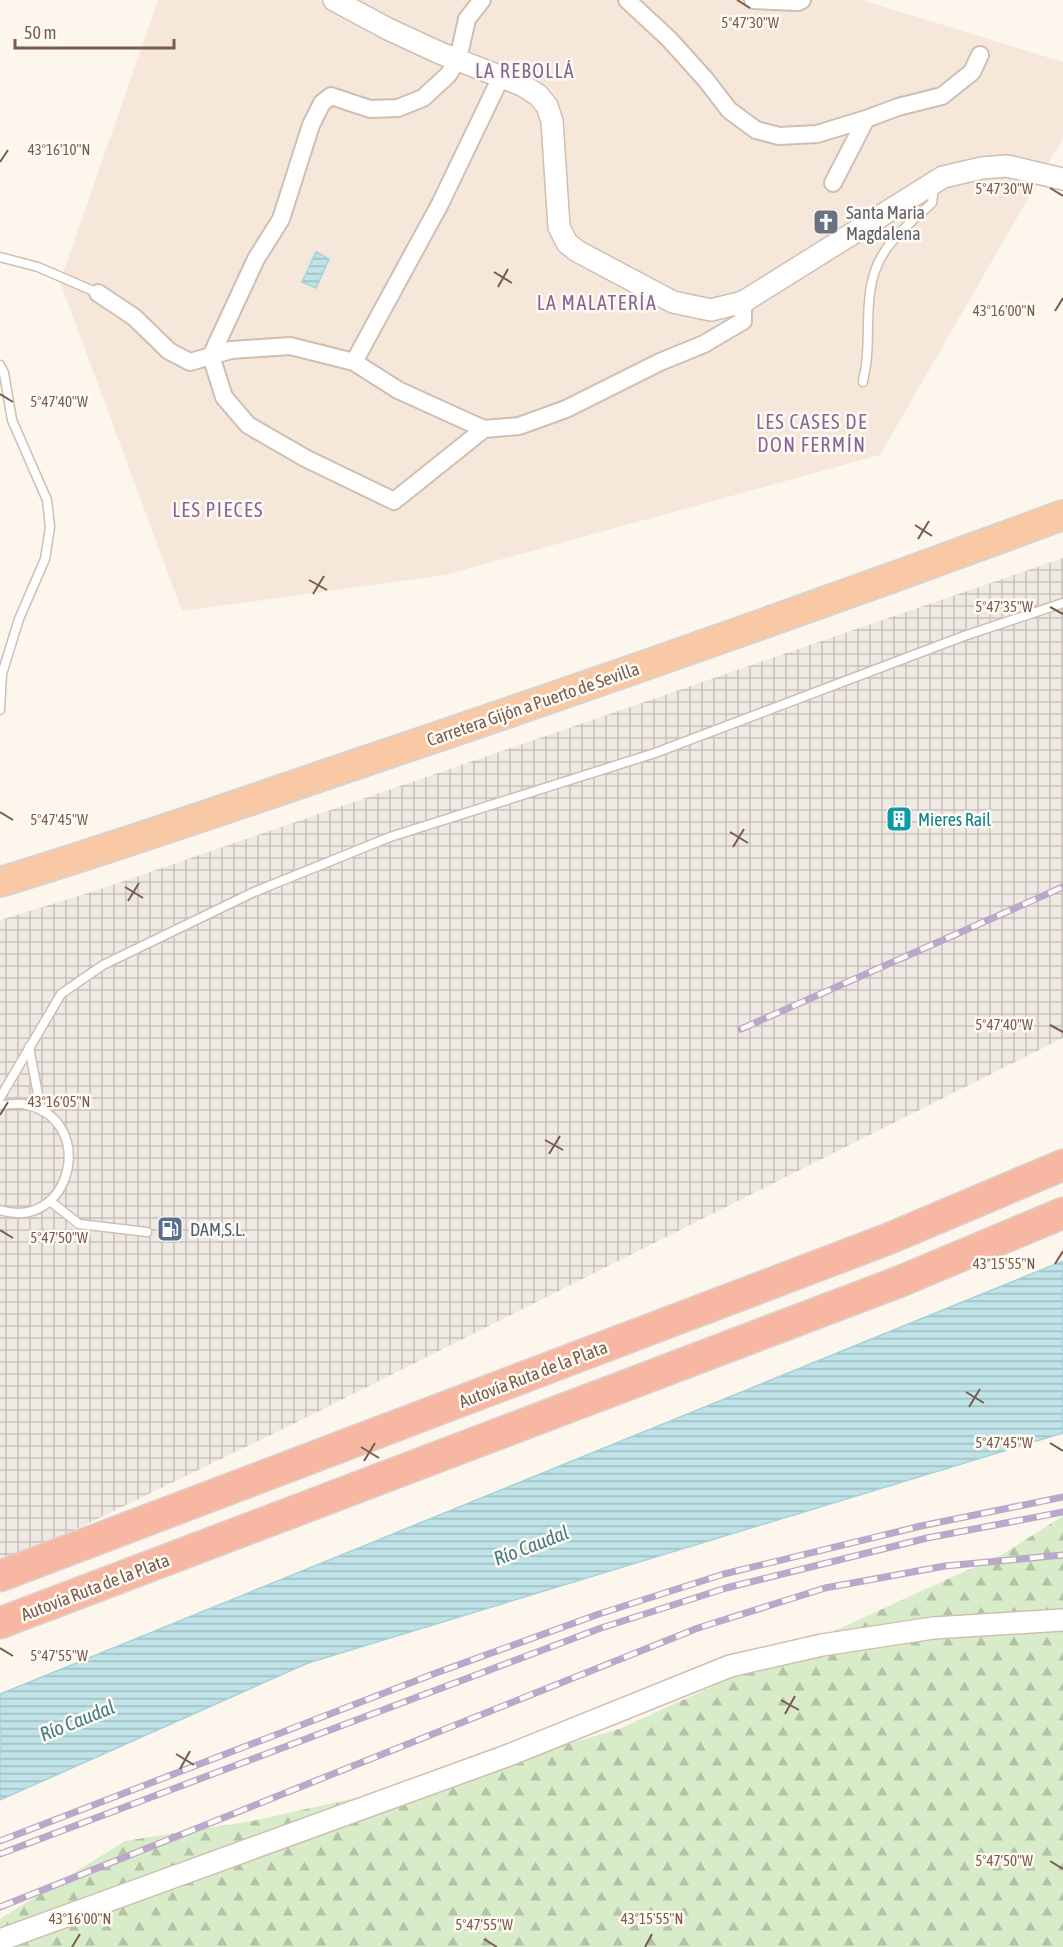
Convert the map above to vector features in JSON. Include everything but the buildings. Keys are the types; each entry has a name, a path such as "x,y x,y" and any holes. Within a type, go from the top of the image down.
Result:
{"highway":[{"name":"Carretera Gijón a Puerto de Sevilla","path":"0,882 75,860 487,720 1063,515"},
{"name":"Autovía Ruta de la Plata","path":"0,1576 888,1239 1063,1165"},
{"name":"Autovía Ruta de la Plata","path":"0,1623 900,1281 1063,1213"}],"street":[{"path":"334,0 388,29 538,95 547,106 552,121 555,138 559,227 567,243 590,260 673,302 711,310 743,302 943,177 982,168 1007,166 1063,179"},
{"path":"482,0 467,19 458,59 448,75 423,98 398,108 370,109 331,96 322,103 311,125 281,219 256,259 211,357 224,397 248,425 305,458 394,501 484,429"},
{"path":"627,0 669,39 729,110 756,130 779,136 817,134 898,107 942,96 972,72 980,55"},
{"path":"753,0 798,2 802,0"},
{"path":"354,362 440,204 501,77"},
{"path":"833,183 866,119"},
{"path":"98,293 134,317 169,351 190,362 231,350 290,346 354,362 398,390 484,429 519,426 566,409 660,362 704,344 743,321 743,302"},
{"path":"0,1940 509,1755 730,1666 822,1645 933,1628 1063,1620"}],"lane":[{"path":"863,382 867,358 869,303 875,270 887,248 932,203 934,183"},
{"path":"0,257 38,267 98,293"},
{"path":"0,365 4,373 12,420 46,500 50,527 45,559 19,619 2,674 0,710"},
{"path":"0,1098 61,994 104,965 254,892 390,837 655,753 964,636 1063,603"},
{"path":"29,1047 41,1110"},
{"path":"0,1105 21,1104 41,1110 58,1124 68,1143 70,1164 64,1184 50,1201 31,1211 10,1213 0,1210"},
{"path":"50,1201 79,1224 147,1232"}],"shaded area":[{"path":"158,0 862,0 1063,62 1063,138 880,455 445,575 182,611 60,282"},
{"path":"1063,558 1063,1038 289,1426 0,1566 0,920 95,891"}],"green space":[{"path":"1063,1516 1063,1947 0,1947 0,1919 125,1841 252,1821 478,1771 619,1729 1003,1554"}],"water":[{"path":"316,252 329,259 316,288 302,282"},
{"name":"Río Caudal","path":"1063,1261 1063,1433 308,1663 0,1800 0,1694"}],"railway":[{"path":"741,1029 1063,887"},
{"path":"0,1841 436,1673 599,1614 724,1574 921,1526 1063,1497"},
{"path":"0,1854 601,1628 726,1588 927,1538 1063,1512"},
{"path":"0,1907 698,1628 825,1588 945,1566 1063,1555"}],"place":[{"name":"Santa Maria Magdalena","path":"826,222"},
{"name":"Mieres Rail","path":"899,819"},
{"name":"DAM,S.L.","path":"170,1229"}],"district":[{"name":"LA REBOLLÁ","path":"525,70"},
{"name":"LA MALATERÍA","path":"597,302"},
{"name":"LES CASES DE DON FERMÍN","path":"812,432"},
{"name":"LES PIECES","path":"218,509"}]}
